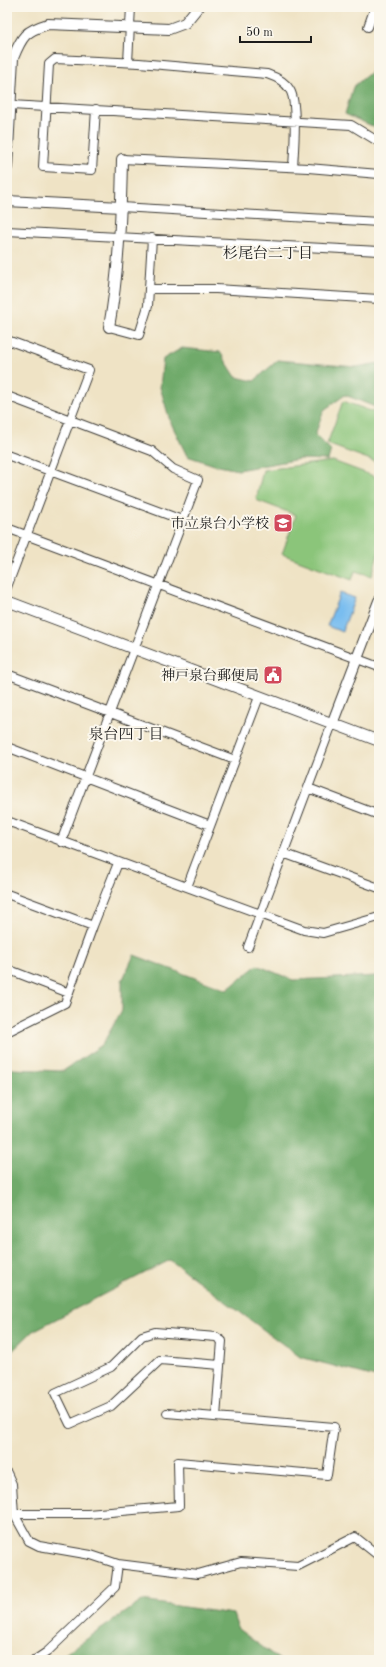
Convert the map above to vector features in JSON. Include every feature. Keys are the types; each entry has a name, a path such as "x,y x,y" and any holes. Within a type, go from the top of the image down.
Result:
{"street":[{"path":"128,62 131,7"},
{"path":"7,167 12,105 13,58 19,42 32,29 48,24 169,29 185,23 198,7"},
{"path":"368,26 375,7"},
{"path":"96,109 92,170 43,167 49,64 54,59 128,62 267,74 278,78 291,91 294,101 293,167"},
{"path":"12,105 351,125 379,142"},
{"path":"152,238 148,306 139,335 109,327 115,294 121,207 122,159 293,167 379,174"},
{"path":"7,201 379,222"},
{"path":"7,231 379,251"},
{"path":"149,289 216,289 379,299"},
{"path":"7,340 89,370 7,587"},
{"path":"7,396 152,451 173,470 198,480 61,842"},
{"path":"7,455 51,470 182,520"},
{"path":"7,528 379,667"},
{"path":"7,601 379,741"},
{"path":"248,946 379,601"},
{"path":"7,674 235,760"},
{"path":"187,887 260,697"},
{"path":"7,747 210,825"},
{"path":"308,788 379,815"},
{"path":"7,821 304,930 323,933 379,917"},
{"path":"283,853 379,888"},
{"path":"7,1032 65,1003 118,863"},
{"path":"7,894 93,926"},
{"path":"7,969 68,993"},
{"path":"216,1417 222,1341 216,1337 156,1332 142,1336 111,1367 55,1393 70,1424 111,1406 160,1360 220,1365"},
{"path":"14,1514 88,1514 179,1506 178,1462 327,1475 334,1427 167,1413"},
{"path":"7,1473 12,1484 14,1514 29,1541 39,1546 91,1554 118,1564 198,1574 241,1562 298,1566 355,1537 379,1556"},
{"path":"35,1660 47,1652 115,1587 118,1564"}],"green space":[{"path":"379,65 379,129 345,114 353,87"},
{"path":"182,348 220,352 236,377 254,381 278,360 356,367 379,363 379,406 375,407 345,395 324,410 315,435 331,450 328,460 300,459 238,470 214,465 187,456 170,421 160,387 163,359"},
{"path":"343,401 379,414 379,463 327,444"},
{"path":"333,461 379,478 379,551 372,576 355,571 352,580 282,554 296,515 256,500 263,470"},
{"path":"134,955 227,990 257,965 293,980 377,976 379,973 379,1378 300,1357 170,1260 33,1331 7,1356 7,1067 13,1069 63,1071 102,1045 122,1010 122,981"},
{"path":"142,1601 233,1614 238,1629 280,1660 56,1660"}],"water":[{"path":"340,593 355,598 342,632 327,626"}],"place":[{"name":"市立泉台小学校","path":"283,523"},
{"name":"神戸泉台郵便局","path":"273,675"}],"district":[{"name":"杉尾台二丁目","path":"268,253"},
{"name":"泉台四丁目","path":"126,734"}]}
